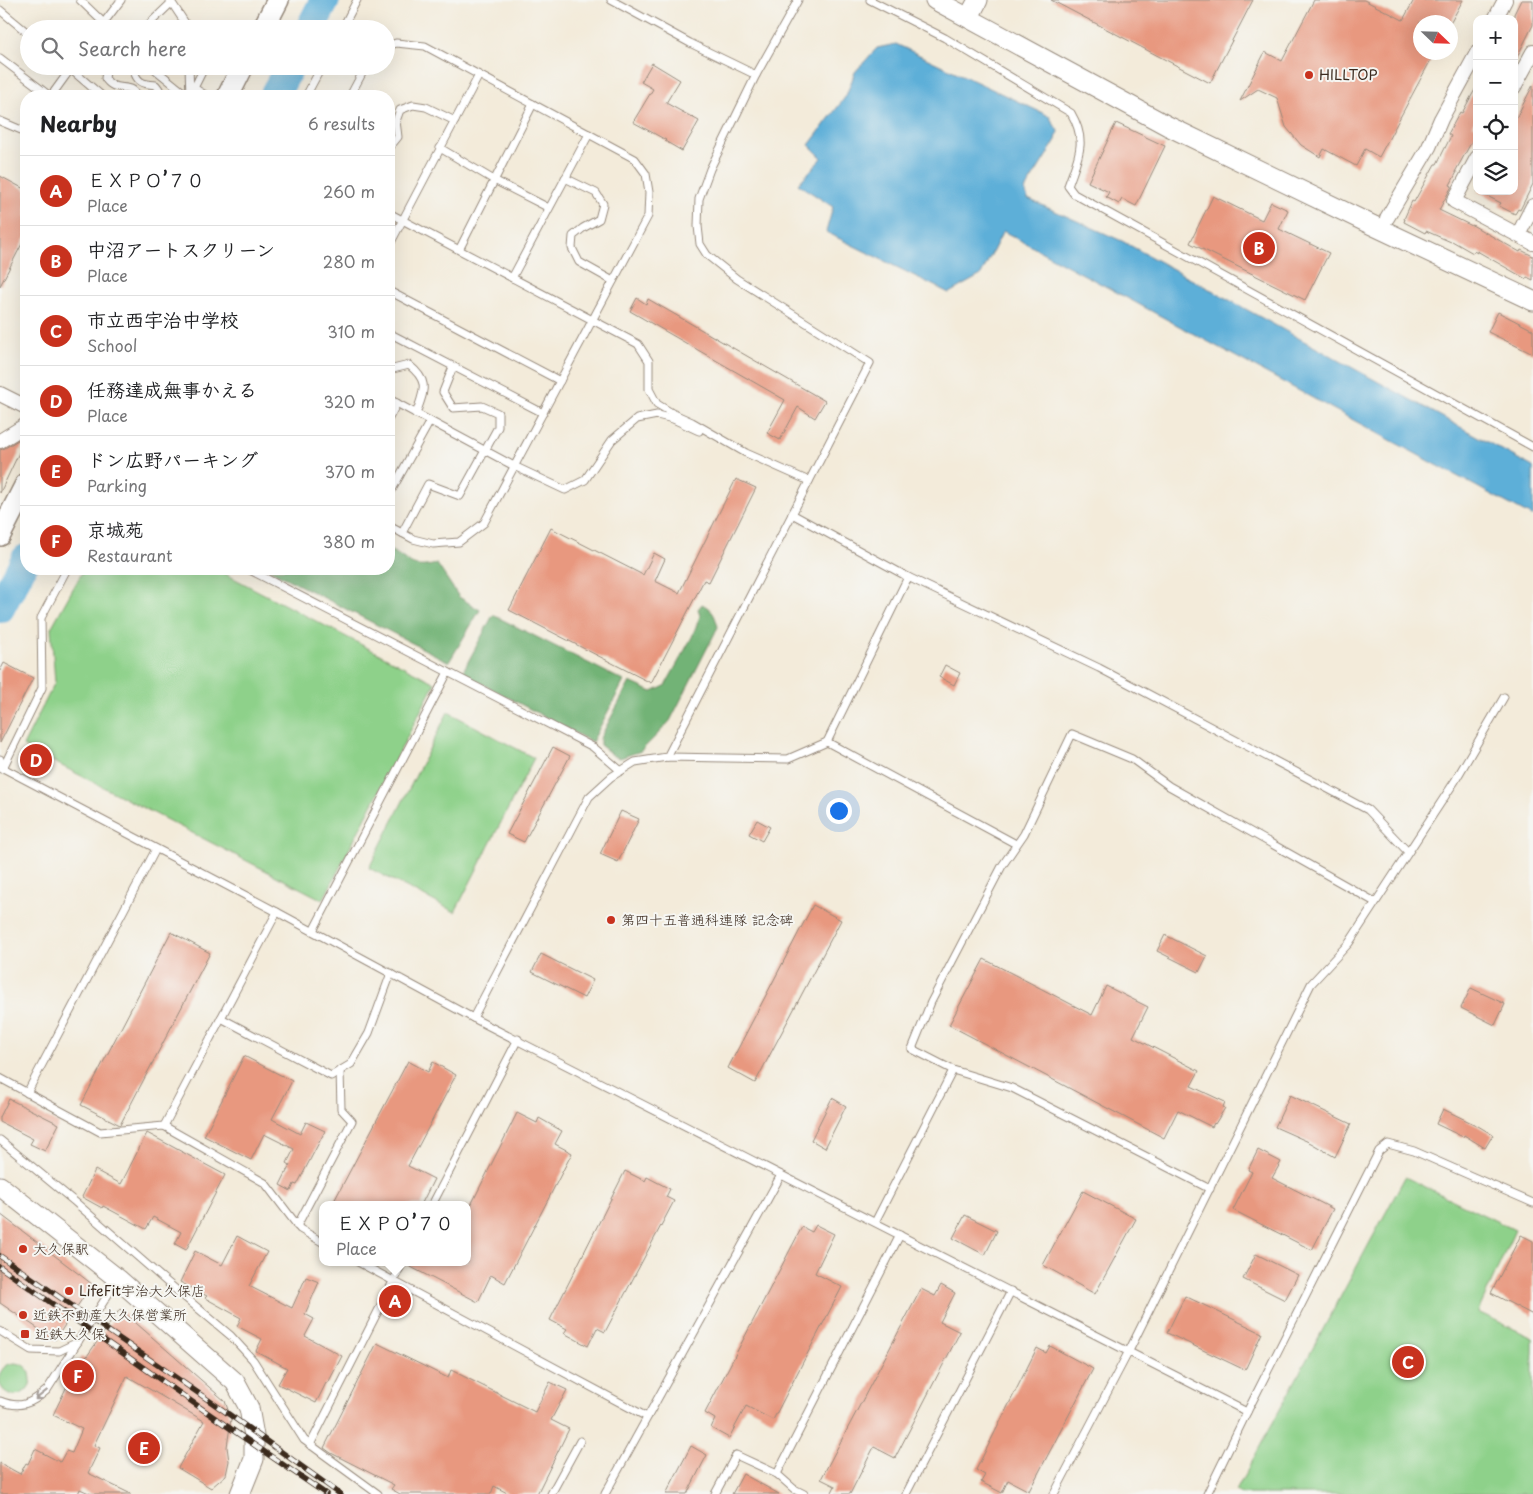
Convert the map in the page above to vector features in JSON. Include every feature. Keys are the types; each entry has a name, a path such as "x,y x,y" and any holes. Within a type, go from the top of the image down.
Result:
{"main road":[{"path":"268,20 278,0"},
{"path":"231,90 238,75"},
{"path":"0,535 20,496"}],"street":[{"path":"936,0 1168,126 1372,226 1533,301"},
{"path":"970,17 978,0"},
{"path":"1497,15 1505,0"},
{"path":"1518,80 1533,52"},
{"path":"1387,218 1429,147 1440,119 1473,59"},
{"path":"1473,165 1454,201 1533,243"},
{"path":"1518,235 1533,206"},
{"path":"0,394 20,404"},
{"path":"0,441 20,429"},
{"path":"0,1186 118,1279 235,1382 241,1390 252,1417 254,1448 254,1458 240,1494"}],"lane":[{"path":"106,20 121,0"},
{"path":"347,20 357,0"},
{"path":"611,0 690,43 756,75"},
{"path":"667,757 870,363 737,279 707,256 700,244 698,226 699,199 710,169 756,75 798,0"},
{"path":"870,0 946,38 1071,113 1078,125 1081,138 1080,152 1068,186 1074,194 1533,446"},
{"path":"83,1 97,20"},
{"path":"153,20 171,2 183,20"},
{"path":"0,10 20,27"},
{"path":"395,42 425,46 635,159 646,174 649,192 648,216 484,523 460,542 433,544 413,539 395,529"},
{"path":"0,58 20,73"},
{"path":"22,75 42,90"},
{"path":"54,90 64,75"},
{"path":"78,75 94,90"},
{"path":"106,75 108,83 114,87 133,90"},
{"path":"136,75 143,84 156,85 159,90"},
{"path":"162,75 181,90"},
{"path":"189,75 189,90"},
{"path":"197,90 194,88 200,75"},
{"path":"309,90 317,75"},
{"path":"353,90 361,75"},
{"path":"395,234 479,75"},
{"path":"459,250 533,104"},
{"path":"395,141 398,137 396,121 400,110 413,105 426,106 455,121"},
{"path":"0,122 20,129"},
{"path":"512,278 589,134"},
{"path":"440,148 494,180 549,208"},
{"path":"566,178 596,193 603,204 599,219 582,228 573,236 572,248 579,262 613,282"},
{"path":"395,216 638,344 649,361 649,388 657,404 746,452"},
{"path":"395,294 560,381"},
{"path":"395,336 542,413"},
{"path":"395,368 409,364 420,374 424,390 416,414"},
{"path":"402,533 428,484 460,496 498,428 498,413 482,406 453,408 443,392 453,367"},
{"path":"395,407 397,403 514,466 565,490 585,480 612,440 637,419 657,414 673,419 809,481"},
{"path":"395,484 430,421"},
{"path":"792,514 908,577 1099,668 1368,810 1408,852"},
{"path":"2,769 42,688 40,618 64,575"},
{"path":"260,575 593,747 621,771"},
{"path":"473,1018 589,798 611,777 635,762 667,757 788,759 827,742 908,577"},
{"path":"313,931 448,672"},
{"path":"1054,1494 1129,1351 1311,984 1348,943 1455,781 1504,697"},
{"path":"1210,1189 1012,1088 954,1070 912,1049 931,1002 1002,866 1024,834 1072,734 1132,759 1169,786 1375,902"},
{"path":"827,742 1016,844"},
{"path":"0,759 2,769"},
{"path":"2,769 313,931 473,1018 518,1039 1247,1412"},
{"path":"27,1092 156,849"},
{"path":"164,1126 277,912"},
{"path":"221,1018 331,1076 351,1064 370,1033 392,974"},
{"path":"434,1201 518,1039"},
{"path":"297,1226 352,1121 341,1109 340,1070"},
{"path":"875,1222 954,1070"},
{"path":"0,1078 100,1132 164,1126 265,1183 297,1226 319,1240"},
{"path":"0,1140 76,1202 232,1336 253,1360 304,1440 378,1494"},
{"path":"1207,1494 1379,1152 1388,1144 1414,1151 1533,1204"},
{"path":"606,1494 781,1175"},
{"path":"777,1474 900,1235"},
{"path":"365,1266 647,1417"},
{"path":"310,1445 401,1266"},
{"path":"0,1401 10,1404 24,1404 36,1400 47,1390 118,1279"},
{"path":"906,1494 1011,1292"},
{"path":"0,1331 31,1350 59,1351 78,1342"},
{"path":"551,1494 580,1441"},
{"path":"715,1494 736,1455 777,1474 793,1492 804,1494"}],"green space":[{"path":"395,553 415,565 427,566 437,564 459,597 480,610 449,662 280,575 395,575"},
{"path":"81,575 228,575 435,683 323,900 23,746 55,682 51,628"},
{"path":"702,604 713,613 718,627 670,721 641,751 620,758 614,756 600,745 600,738 630,682 652,692 665,686 692,637 700,616 698,609"},
{"path":"493,615 624,681 592,742 462,673"},
{"path":"448,712 534,758 455,912 369,868"},
{"path":"1405,1177 1515,1230 1478,1312 1533,1338 1533,1489 1530,1494 1241,1494 1236,1491"},
{"path":"15,1363 21,1364 26,1368 30,1373 30,1385 26,1390 21,1394 15,1395 9,1394 4,1390 0,1385 -1,1379 0,1373 4,1368 9,1364"}],"water":[{"path":"896,44 1049,116 1058,131 1056,140 1025,190 1028,199 1122,241 1533,467 1533,517 1003,231 981,275 949,293 826,232 833,207 798,184 822,158 809,145 846,96 855,72 877,48"}],"building":[{"path":"1051,0 1253,0 1210,83"},
{"name":"HILLTOP","path":"1314,0 1364,0 1403,20 1414,0 1463,0 1455,15 1413,15 1413,60 1431,60 1379,157 1365,149 1356,166 1324,149 1320,157 1301,145 1286,127 1277,98 1258,89 1240,101 1265,52 1282,61"},
{"path":"1521,0 1533,0 1533,25 1518,55 1518,15 1514,14"},
{"path":"652,63 680,80 666,103 699,121 682,151 633,122 653,89 641,82"},
{"path":"1533,85 1533,184 1520,210 1518,209 1515,214 1499,206 1501,203 1485,195 1518,195 1518,114"},
{"path":"1473,93 1473,139 1455,172 1457,172 1450,185 1452,186 1439,210 1472,225 1520,252 1521,250 1533,256 1533,280 1527,277 1526,279 1477,251 1477,253 1474,251 1473,253 1452,241 1426,231 1425,233 1404,222 1412,201 1414,202 1435,164 1437,164 1451,136 1448,134 1460,112 1462,113"},
{"path":"1116,123 1165,146 1136,206 1122,199 1119,204 1106,197 1109,192 1088,182"},
{"path":"0,176 20,187 20,248 0,286"},
{"path":"1213,196 1262,220 1271,202 1288,210 1279,229 1329,253 1305,300 1190,243"},
{"path":"637,298 646,304 648,299 825,401 815,418 798,407 780,440 767,433 785,400 630,311"},
{"path":"1498,312 1533,330 1533,354 1488,332"},
{"path":"20,439 20,451 0,493 0,450"},
{"path":"736,479 756,488 709,582 704,580 651,683 509,610 551,528 643,575 654,553 665,559 655,581 679,593"},
{"path":"4,663 33,678 0,743 0,671"},
{"path":"945,665 960,673 954,685 939,677"},
{"path":"553,747 570,756 524,842 507,834"},
{"path":"621,811 639,819 618,862 600,854"},
{"path":"757,820 770,827 762,841 749,834"},
{"path":"813,905 841,920 755,1083 728,1068"},
{"path":"171,932 210,953 120,1125 81,1105"},
{"path":"1165,935 1207,956 1199,972 1157,951"},
{"path":"541,954 593,980 584,998 532,972"},
{"path":"984,959 1092,1015 1106,986 1148,1007 1133,1037 1199,1071 1191,1086 1225,1102 1223,1107 1225,1108 1215,1124 1212,1127 1178,1110 1164,1138 949,1025"},
{"path":"1471,988 1505,1004 1495,1025 1461,1008"},
{"path":"244,1056 292,1081 272,1119 300,1134 306,1122 325,1131 297,1185 294,1184 291,1191 280,1185 290,1165 287,1163 294,1149 264,1134 251,1160 204,1136"},
{"path":"408,1061 428,1072 433,1062 456,1075 408,1166 434,1179 423,1201 334,1201"},
{"path":"1290,1095 1351,1124 1335,1157 1311,1143 1275,1127"},
{"path":"832,1098 846,1106 825,1148 811,1140"},
{"path":"9,1099 59,1124 45,1151 30,1144 33,1139 0,1122 0,1117"},
{"path":"1443,1109 1493,1135 1485,1148 1464,1135 1463,1137 1436,1124"},
{"path":"517,1113 537,1123 539,1118 562,1131 555,1144 572,1153 505,1283 491,1275 478,1302 409,1266 471,1266 471,1205"},
{"path":"147,1133 225,1175 186,1250 175,1244 181,1232 153,1217 146,1229 82,1197 95,1170 121,1184"},
{"path":"1258,1150 1281,1162 1272,1178 1333,1209 1312,1250 1233,1210 1252,1172 1248,1170"},
{"path":"625,1171 645,1181 647,1177 670,1189 666,1197 674,1201 605,1332 597,1328 588,1346 564,1333 567,1329 550,1320"},
{"path":"1083,1191 1136,1219 1095,1294 1043,1265"},
{"name":"大久保駅","path":"0,1214 92,1284 55,1340 0,1303"},
{"path":"965,1215 997,1231 985,1255 953,1238"},
{"path":"816,1225 834,1234 815,1273 842,1287 773,1420 746,1406 729,1438 711,1428 715,1419 705,1413 802,1227 812,1232"},
{"path":"1521,1235 1533,1241 1533,1315 1491,1293"},
{"path":"237,1236 267,1252 249,1286 292,1308 306,1277 319,1282 305,1314 314,1319 305,1336 342,1356 316,1403 278,1384 287,1368 256,1351 262,1339 237,1326 241,1318 205,1298 207,1296 180,1282 195,1251 222,1265"},
{"path":"1256,1254 1298,1275 1285,1300 1243,1279"},
{"path":"941,1285 955,1293 940,1322 960,1332 895,1458 874,1447 850,1494 831,1494 835,1486 821,1479 921,1289 935,1296"},
{"path":"1185,1296 1262,1333 1245,1370 1167,1333"},
{"path":"120,1309 225,1401 231,1419 227,1447 229,1461 226,1475 211,1488 178,1468 204,1421 127,1376 94,1445 100,1448 88,1473 131,1494 91,1494 80,1489 78,1494 0,1494 0,1463 20,1474 26,1463 28,1464 35,1449 60,1462 66,1451 72,1453 82,1429 53,1415 81,1357 85,1359"},
{"path":"377,1343 448,1378 451,1370 535,1412 550,1382 567,1390 551,1420 569,1429 537,1494 509,1494 494,1486 491,1494 400,1494 391,1489 394,1485 324,1448"},
{"path":"1050,1346 1093,1369 1029,1491 1008,1480 1002,1493 981,1482 985,1475 976,1470 1037,1348 1046,1353"},
{"path":"691,1446 707,1455 687,1494 666,1494"},
{"path":"743,1474 779,1494 732,1494"}],"waterway":[{"path":"315,20 325,0"},
{"path":"277,90 285,75"},
{"path":"0,608 20,570"}],"railway":[{"path":"0,1256 230,1415 340,1494"},
{"path":"0,1267 326,1494"}],"place":[{"name":"HILLTOP","path":"1309,75"},
{"name":"中沼アートスクリーン","path":"1259,248"},
{"name":"任務達成無事かえる","path":"36,760"},
{"name":"第四十五普通科連隊 記念碑","path":"611,920"},
{"name":"大久保駅","path":"23,1249"},
{"name":"LifeFit宇治大久保店","path":"69,1291"},
{"name":"ＥＸＰＯ’７０","path":"395,1301"},
{"name":"近鉄不動産大久保営業所","path":"23,1315"},
{"name":"近鉄大久保","path":"25,1334"},
{"name":"市立西宇治中学校","path":"1408,1362"},
{"name":"京城苑","path":"78,1376"},
{"name":"ドン広野パーキング","path":"144,1448"}]}
